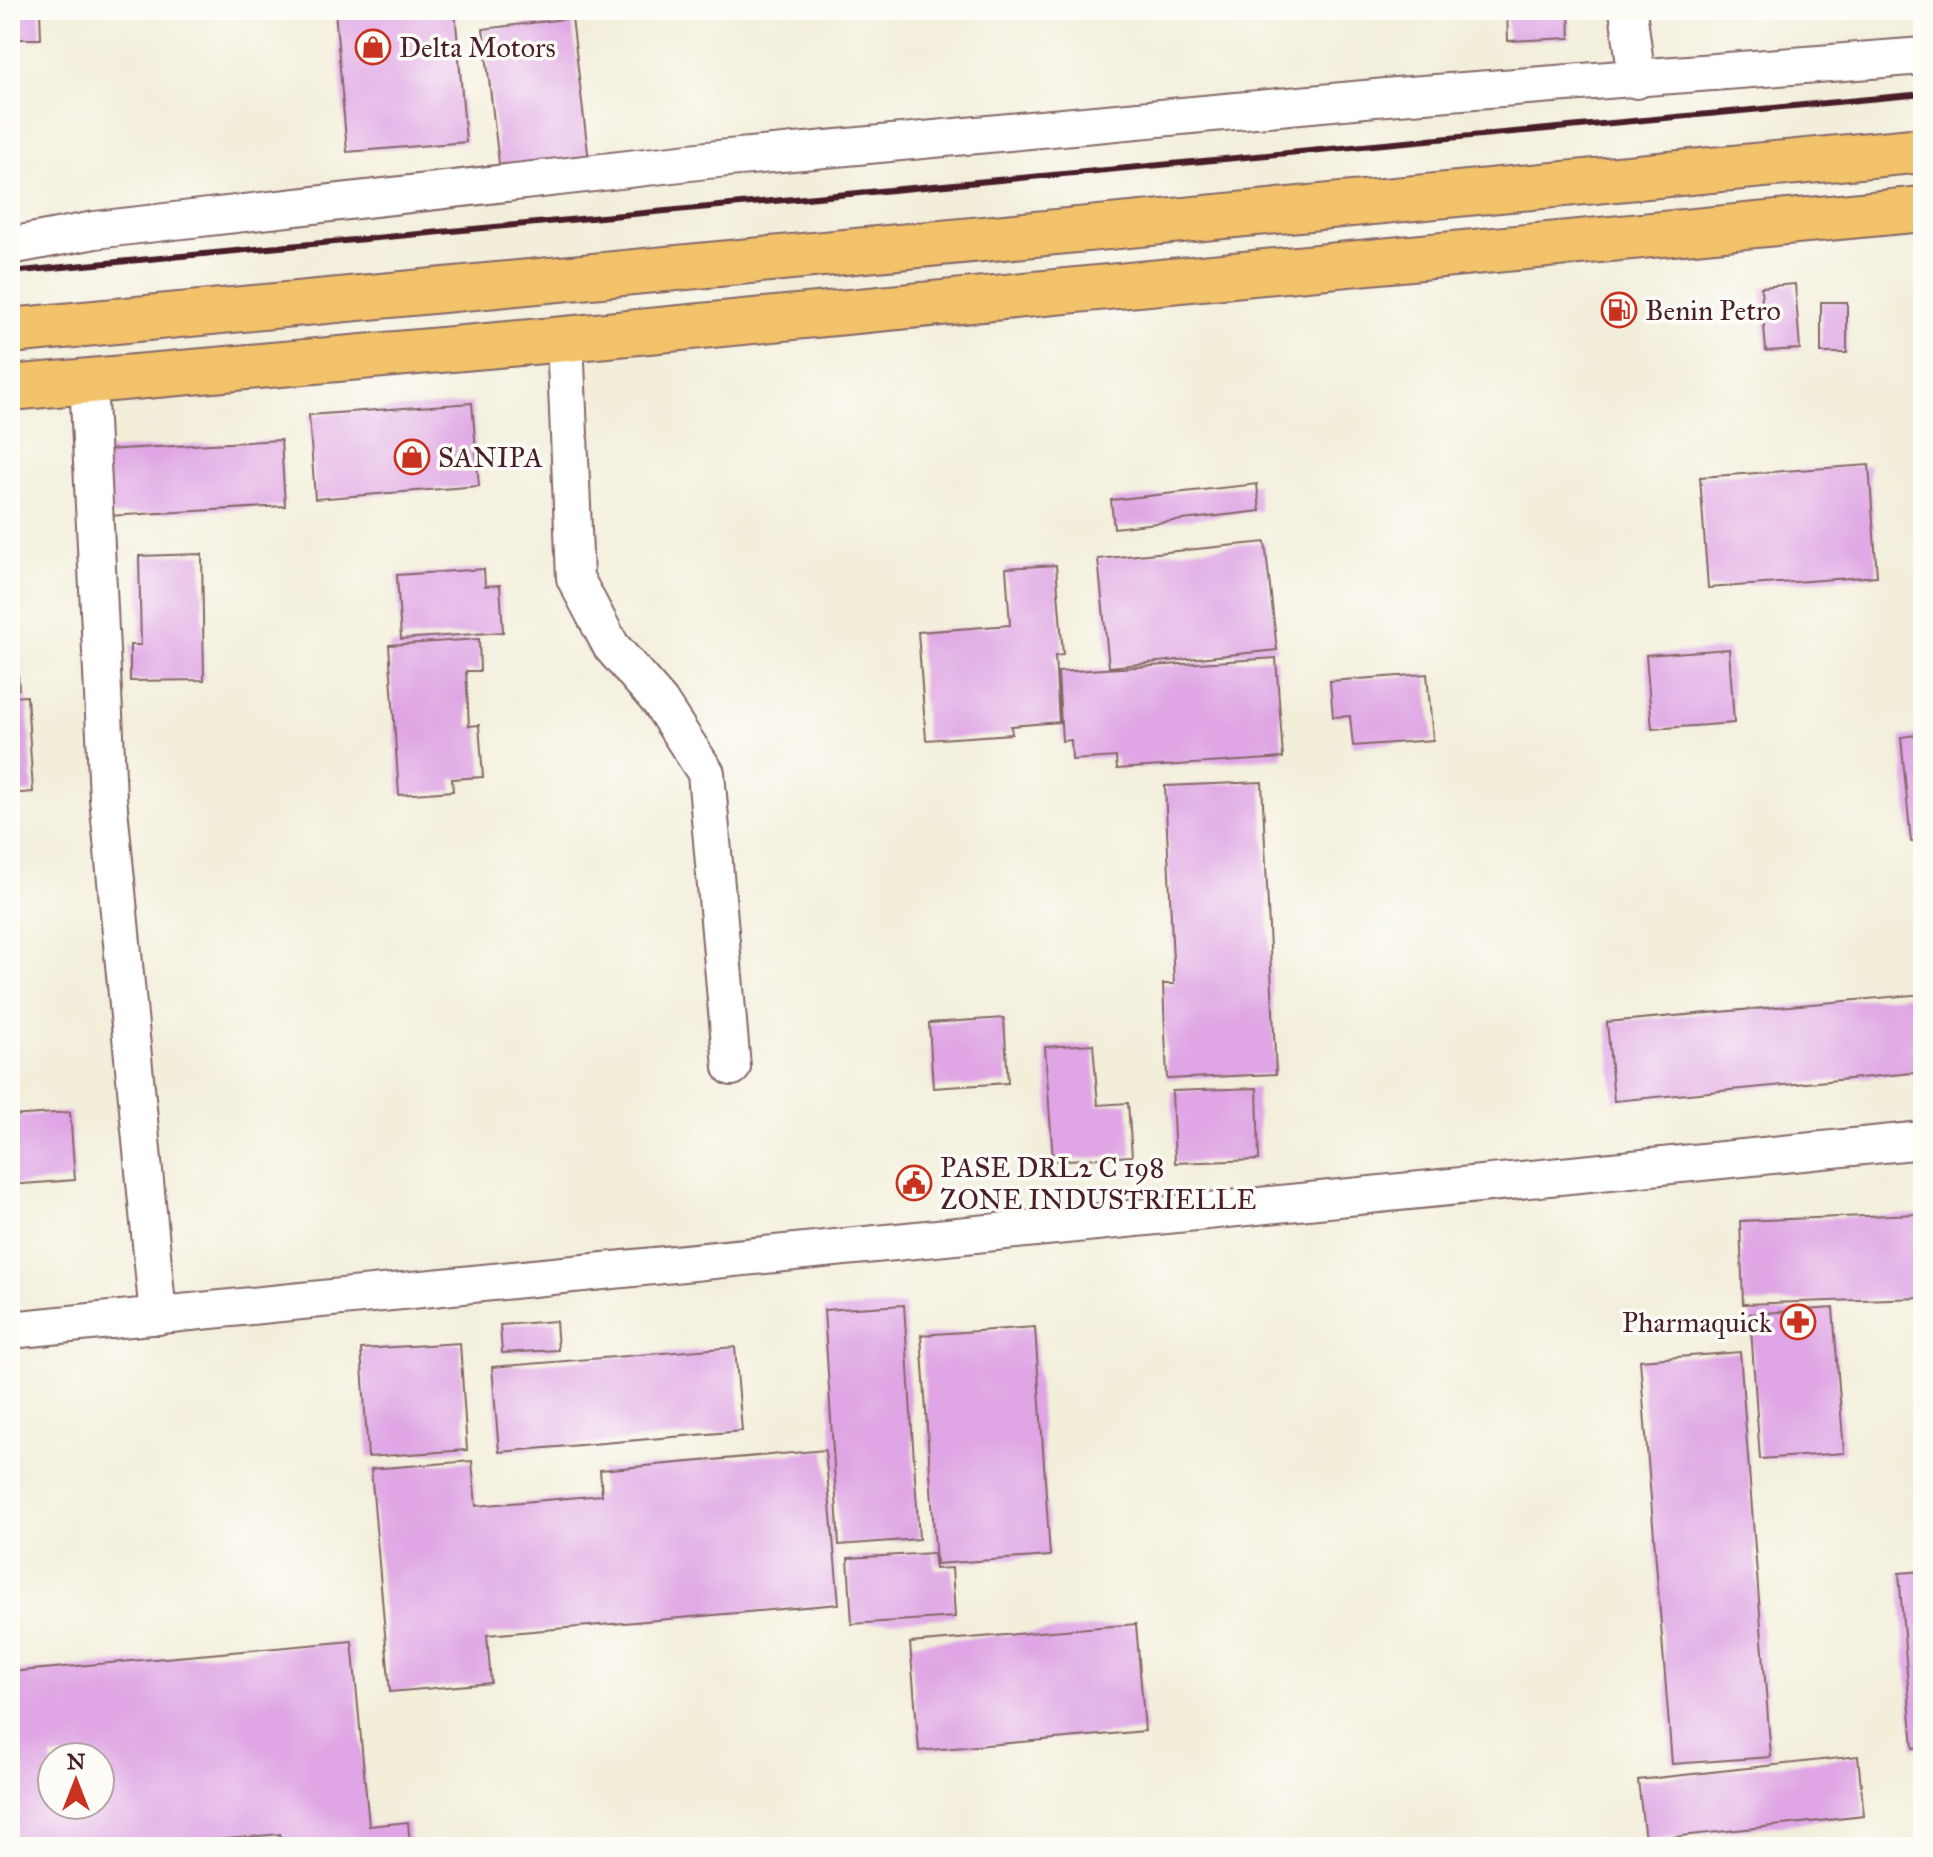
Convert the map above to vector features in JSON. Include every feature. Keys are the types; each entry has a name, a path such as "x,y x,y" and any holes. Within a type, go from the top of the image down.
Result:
{"highway":[{"path":"10,331 1923,150"},
{"path":"10,388 565,339 1923,209"}],"street":[{"path":"1628,10 1637,80"},
{"path":"10,246 95,230 707,160 1397,96 1923,56"},
{"path":"565,339 575,578 611,646 660,702 706,773 732,1067"},
{"path":"88,379 108,798 158,1316"},
{"path":"10,1330 1923,1140"}],"building":[{"path":"10,10 40,10 41,39 10,39"},
{"path":"335,10 455,10 466,142 347,152"},
{"path":"1507,10 1569,10 1570,38 1508,41"},
{"path":"1871,10 1909,10 1909,15 1871,15"},
{"path":"572,18 589,161 500,172 483,29"},
{"path":"1795,284 1800,349 1766,351 1761,287"},
{"path":"1821,302 1847,302 1847,353 1821,353"},
{"path":"472,403 479,486 315,499 309,415"},
{"path":"281,440 285,506 107,516 104,450"},
{"path":"1869,465 1877,576 1708,588 1700,477"},
{"path":"1257,484 1260,511 1114,528 1111,500"},
{"path":"1265,542 1277,650 1109,667 1098,559"},
{"path":"202,554 204,680 130,681 130,645 141,645 139,556"},
{"path":"1056,565 1063,655 1055,656 1059,722 1011,726 1012,734 926,740 918,632 1010,625 1006,568"},
{"path":"484,569 485,586 500,585 503,632 401,639 397,575"},
{"path":"10,631 15,631 19,689 10,690"},
{"path":"479,639 480,671 466,671 469,726 479,725 483,777 452,779 453,791 399,795 389,645"},
{"path":"1729,649 1734,723 1652,729 1646,655"},
{"path":"1276,658 1283,758 1117,769 1116,757 1072,760 1071,740 1062,741 1058,672"},
{"path":"1427,674 1433,740 1353,746 1350,716 1333,717 1330,681"},
{"path":"27,696 33,792 10,794 10,697"},
{"path":"1923,734 1923,841 1911,842 1901,737"},
{"path":"1262,782 1276,1074 1167,1079 1163,984 1174,984 1165,786"},
{"path":"1923,994 1923,1072 1614,1101 1607,1022"},
{"path":"1004,1018 1008,1083 933,1088 929,1023"},
{"path":"1093,1044 1098,1105 1128,1103 1132,1156 1053,1161 1045,1047"},
{"path":"1257,1088 1259,1160 1175,1163 1172,1091"},
{"path":"70,1112 75,1180 10,1185 10,1116"},
{"path":"1918,1214 1921,1298 1743,1304 1740,1221"},
{"path":"904,1305 919,1539 839,1545 824,1310"},
{"path":"1833,1308 1844,1453 1760,1459 1750,1314"},
{"path":"556,1321 558,1350 502,1353 500,1325"},
{"path":"1035,1327 1050,1556 936,1564 921,1335"},
{"path":"460,1343 467,1450 368,1457 361,1349"},
{"path":"735,1347 742,1431 499,1452 492,1367"},
{"path":"1740,1352 1771,1757 1672,1764 1640,1360"},
{"path":"825,1450 839,1604 487,1635 491,1683 390,1692 371,1469 472,1461 476,1506 602,1495 600,1470"},
{"path":"933,1553 935,1569 952,1568 955,1617 852,1624 848,1558"},
{"path":"1923,1571 1923,1747 1913,1748 1899,1573"},
{"path":"1136,1624 1145,1731 919,1751 910,1643"},
{"path":"352,1641 369,1826 408,1822 410,1847 281,1847 280,1834 139,1847 10,1847 10,1672"},
{"path":"1858,1756 1864,1816 1645,1840 1638,1780"}],"railway":[{"path":"10,272 1923,94"}],"place":[{"name":"Delta Motors","path":"373,47"},
{"name":"Benin Petro","path":"1619,310"},
{"name":"SANIPA","path":"412,457"},
{"name":"PASE DRL2 C 198 ZONE INDUSTRIELLE","path":"914,1183"},
{"name":"Pharmaquick","path":"1798,1322"}]}
